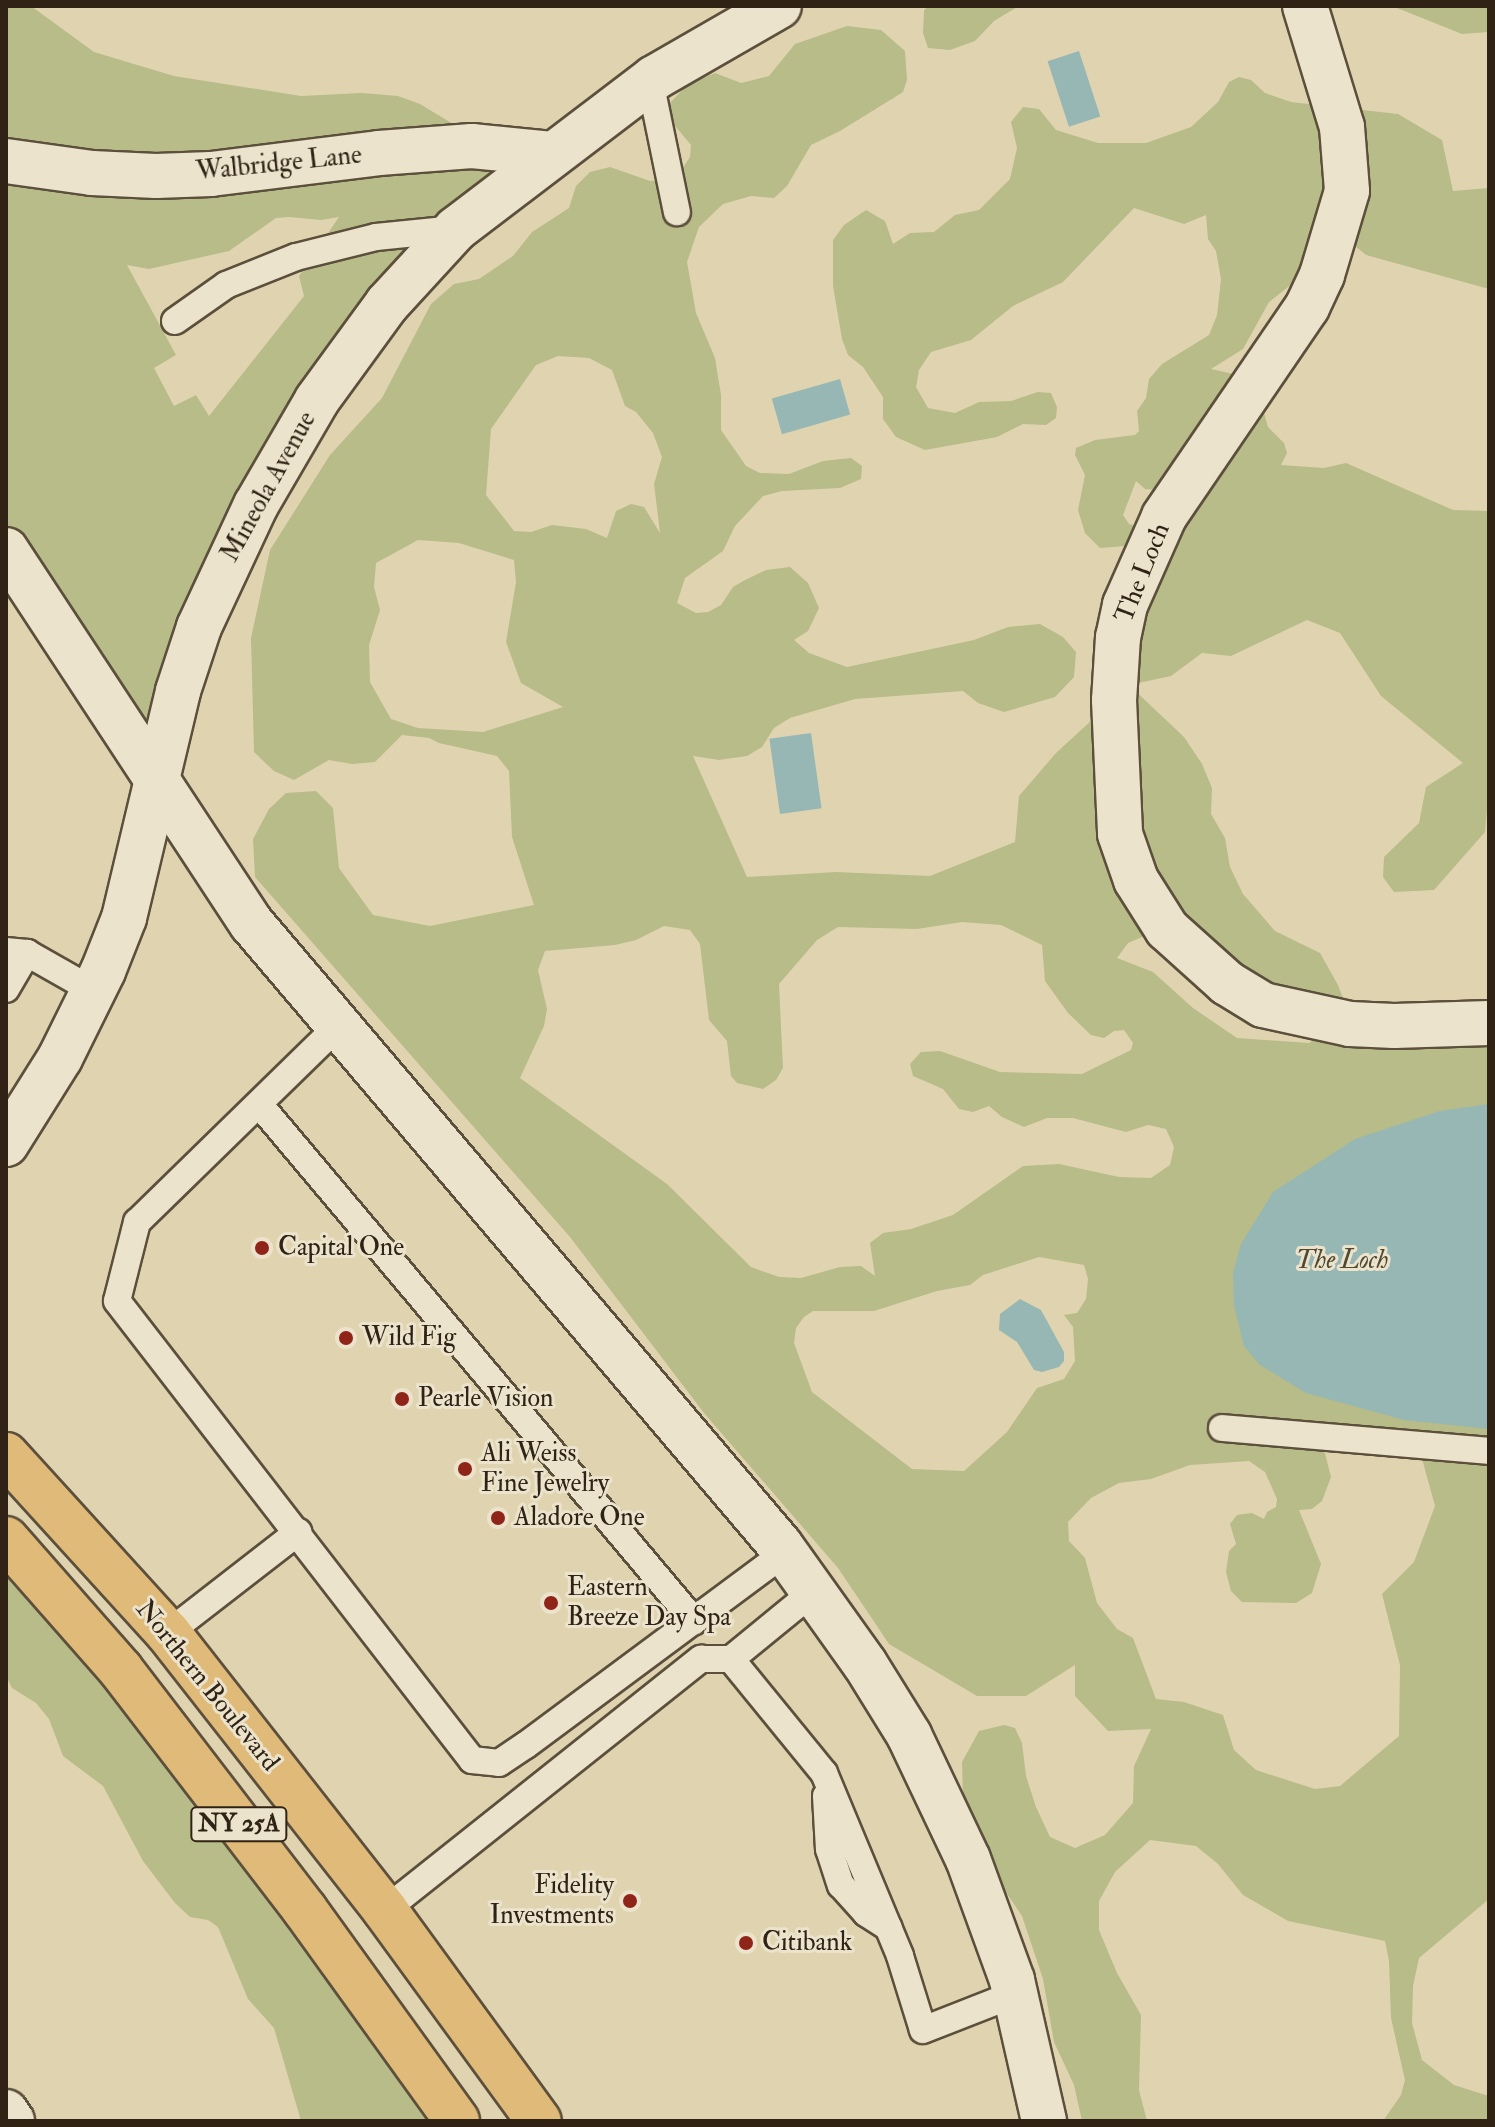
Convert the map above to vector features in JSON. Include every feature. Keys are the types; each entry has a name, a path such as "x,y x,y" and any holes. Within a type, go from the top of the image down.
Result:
{"main road":[{"name":"Mineola Avenue","path":"6,1143 54,1068 94,991 124,918 156,779 199,627 256,505 317,400 387,304 456,229 650,81 779,6"},
{"name":"The Loch","path":"1305,6 1342,127 1347,191 1332,245 1307,307 1164,517 1125,605 1118,637 1114,700 1120,834 1136,880 1167,929 1227,983 1263,1005 1350,1024 1489,1023"},
{"name":"Walbridge Lane","path":"6,161 92,173 156,176 211,174 379,153 472,146 552,154"},
{"path":"6,550 229,894 337,1027 785,1553 909,1735 968,1859 1015,1994 1044,2121"},
{"name":"Northern Boulevard","path":"6,1455 168,1633 385,1910 539,2121"},
{"name":"NY 25A","path":"6,1539 130,1683 305,1910 457,2121"},
{"path":"6,2112 12,2121"}],"lane":[{"path":"650,81 677,212"},
{"path":"175,321 226,285 296,257 376,237 456,229"},
{"path":"6,989 16,952 94,991"},
{"path":"337,1027 137,1222 117,1301 472,1760 499,1763 785,1553"},
{"path":"259,1104 694,1621"},
{"path":"1222,1428 1489,1451"},
{"path":"168,1633 298,1532"},
{"path":"385,1910 701,1659 731,1659 813,1592"},
{"path":"731,1659 824,1773 889,1928 923,2030 1015,1994"}],"green space":[{"path":"6,6 31,6 94,52 174,76 301,96 362,93 398,96 420,104 473,136 552,154 317,400 156,778 6,550","holes":["339,217 299,276 304,296 209,416 196,395 174,406 154,368 176,355 127,265 149,269 229,251 276,218 321,220"]},
{"path":"929,6 1019,6 994,21 975,41 950,50 928,48 923,33 924,10"},
{"path":"1392,6 1489,6 1489,32 1462,34"},
{"path":"847,26 881,30 905,51 907,80 903,92 811,145 787,186 774,198 751,196 723,204 699,227 687,262 696,313 715,358 721,395 721,430 746,466 760,473 789,474 823,461 851,458 862,466 861,479 840,488 782,491 763,496 735,526 723,551 685,578 677,603 696,613 708,612 721,605 733,587 745,580 766,570 790,567 808,583 819,608 808,631 794,640 809,653 847,667 974,640 1008,627 1040,624 1063,637 1076,652 1074,677 1055,697 1004,712 978,703 963,691 855,699 790,718 774,728 762,747 747,756 719,760 693,756 747,877 836,872 930,876 1015,842 1019,796 1056,753 1105,708 1125,546 1100,548 1085,533 1078,510 1085,475 1075,455 1076,448 1095,440 1135,435 1139,431 1137,411 1146,398 1149,379 1162,364 1209,335 1217,315 1221,279 1216,251 1208,239 1206,215 1184,224 1134,208 1063,282 1013,306 971,340 931,352 919,370 916,387 928,408 955,413 979,402 1011,401 1038,392 1051,393 1057,407 1056,418 1046,425 1023,424 997,437 925,450 896,437 883,419 883,397 863,367 848,355 842,339 833,286 833,240 844,225 866,210 885,221 893,244 910,233 934,232 955,215 979,210 1010,179 1017,148 1011,122 1023,107 1039,109 1056,130 1098,143 1146,143 1191,127 1218,102 1229,82 1239,77 1251,80 1265,93 1291,102 1398,114 1442,140 1453,191 1489,188 1489,289 1366,255 1337,231 1293,283 1269,302 1243,349 1211,369 1238,375 1264,413 1268,427 1284,443 1287,453 1281,465 1324,468 1346,463 1453,510 1489,511 1489,787 1485,832 1434,890 1394,892 1383,877 1384,857 1419,823 1426,787 1463,763 1381,696 1340,633 1307,620 1231,656 1202,653 1171,676 1129,685 1184,737 1202,764 1212,788 1211,814 1225,838 1230,867 1243,894 1275,931 1320,953 1338,985 1351,1019 1489,1023 1489,1899 1419,1958 1413,1986 1412,2023 1422,2060 1454,2085 1489,2096 1489,2121 1383,2121 1401,2095 1405,2080 1391,2018 1389,1961 1385,1941 1288,1921 1243,1895 1218,1864 1196,1846 1150,1840 1115,1872 1099,1901 1099,1930 1117,1973 1141,2015 1139,2090 1147,2121 1082,2121 1074,2085 1054,2042 1043,1979 1022,1916 995,1876 963,1799 962,1762 979,1731 1004,1725 1015,1728 1022,1743 1026,1776 1050,1837 1075,1848 1105,1835 1133,1803 1134,1766 1151,1729 1108,1731 1075,1696 1075,1665 1026,1696 977,1696 889,1644 838,1568 704,1413 570,1237 255,877 253,839 269,809 286,793 316,791 333,808 339,868 373,915 430,926 534,905 512,837 509,771 497,756 429,738 402,735 375,762 352,764 329,760 294,780 274,771 254,752 251,638 270,550 330,455 382,398 431,304 454,284 479,279 513,256 532,232 569,208 576,186 590,172 610,167 650,181 676,178 690,157 691,145 671,121 669,104 688,84 715,73 741,83 769,76 795,44","holes":["558,356 589,358 612,370 625,406 636,412 653,433 662,457 654,484 660,533 644,507 631,504 616,511 607,538 586,529 552,525 531,532 514,531 486,495 491,429 536,365","1136,481 1145,489 1158,490 1140,527 1129,524 1123,515","418,540 459,543 514,560 516,582 506,642 521,683 563,707 483,732 418,728 391,719 370,682 369,645 380,610 374,587 376,563","962,922 1001,925 1042,945 1045,981 1068,1013 1091,1035 1104,1038 1114,1031 1124,1030 1133,1043 1131,1050 1082,1074 1000,1072 940,1051 921,1052 910,1064 913,1076 943,1089 959,1109 973,1112 989,1106 1002,1117 1024,1127 1047,1118 1073,1118 1126,1132 1148,1125 1166,1129 1174,1147 1170,1165 1151,1178 1119,1177 1059,1164 1023,1166 953,1215 911,1229 883,1233 870,1243 875,1276 861,1266 840,1267 801,1278 779,1277 751,1267 667,1184 520,1078 544,1026 547,1009 538,970 545,951 615,945 636,940 664,926 690,930 700,944 709,1020 727,1041 731,1076 737,1083 763,1089 776,1080 783,1068 779,984 817,940 838,927 917,929","1149,934 1344,1022 1309,1043 1237,1038 1193,1008 1153,972 1117,958 1128,943","1039,1257 1084,1265 1088,1279 1086,1299 1077,1313 1064,1315 1073,1327 1075,1361 1064,1379 1037,1388 1007,1432 964,1471 912,1469 812,1392 794,1343 796,1328 813,1311 874,1311 937,1291 970,1285 983,1275","1304,1437 1421,1455 1435,1506 1414,1562 1382,1594 1400,1665 1399,1736 1340,1786 1315,1789 1256,1770 1234,1750 1223,1715 1184,1702 1156,1699 1133,1638 1117,1629 1097,1603 1085,1558 1069,1541 1068,1522 1091,1498 1119,1483 1151,1479 1190,1465 1249,1461 1265,1472 1277,1499 1276,1507 1267,1512 1264,1519 1252,1513 1237,1515 1230,1524 1236,1544 1229,1551 1226,1572 1231,1591 1242,1602 1296,1603 1312,1593 1321,1564 1299,1510 1312,1509 1322,1501 1331,1477 1325,1453"]},
{"path":"6,1548 457,2121 301,2121 274,2028 248,1999 218,1927 208,1920 190,1917 175,1903 143,1861 103,1786 63,1756 49,1719 36,1703 12,1688 6,1676"}],"water":[{"path":"1079,51 1100,117 1069,127 1048,61"},
{"path":"840,379 850,415 782,434 772,399"},
{"path":"811,733 822,808 780,814 769,739"},
{"name":"The Loch","path":"1489,1104 1489,1429 1404,1420 1306,1393 1260,1365 1244,1346 1234,1306 1233,1273 1241,1244 1273,1192 1355,1139 1440,1111"},
{"path":"1020,1299 1041,1310 1064,1352 1064,1361 1059,1367 1042,1372 1034,1370 1017,1342 999,1330 1000,1314"}],"place":[{"name":"Capital One","path":"262,1248"},
{"name":"Wild Fig","path":"346,1338"},
{"name":"Pearle Vision","path":"402,1399"},
{"name":"Ali Weiss Fine Jewelry","path":"465,1469"},
{"name":"Aladore One","path":"498,1518"},
{"name":"Eastern Breeze Day Spa","path":"551,1603"},
{"name":"Fidelity Investments","path":"630,1901"},
{"name":"Citibank","path":"746,1943"}]}
